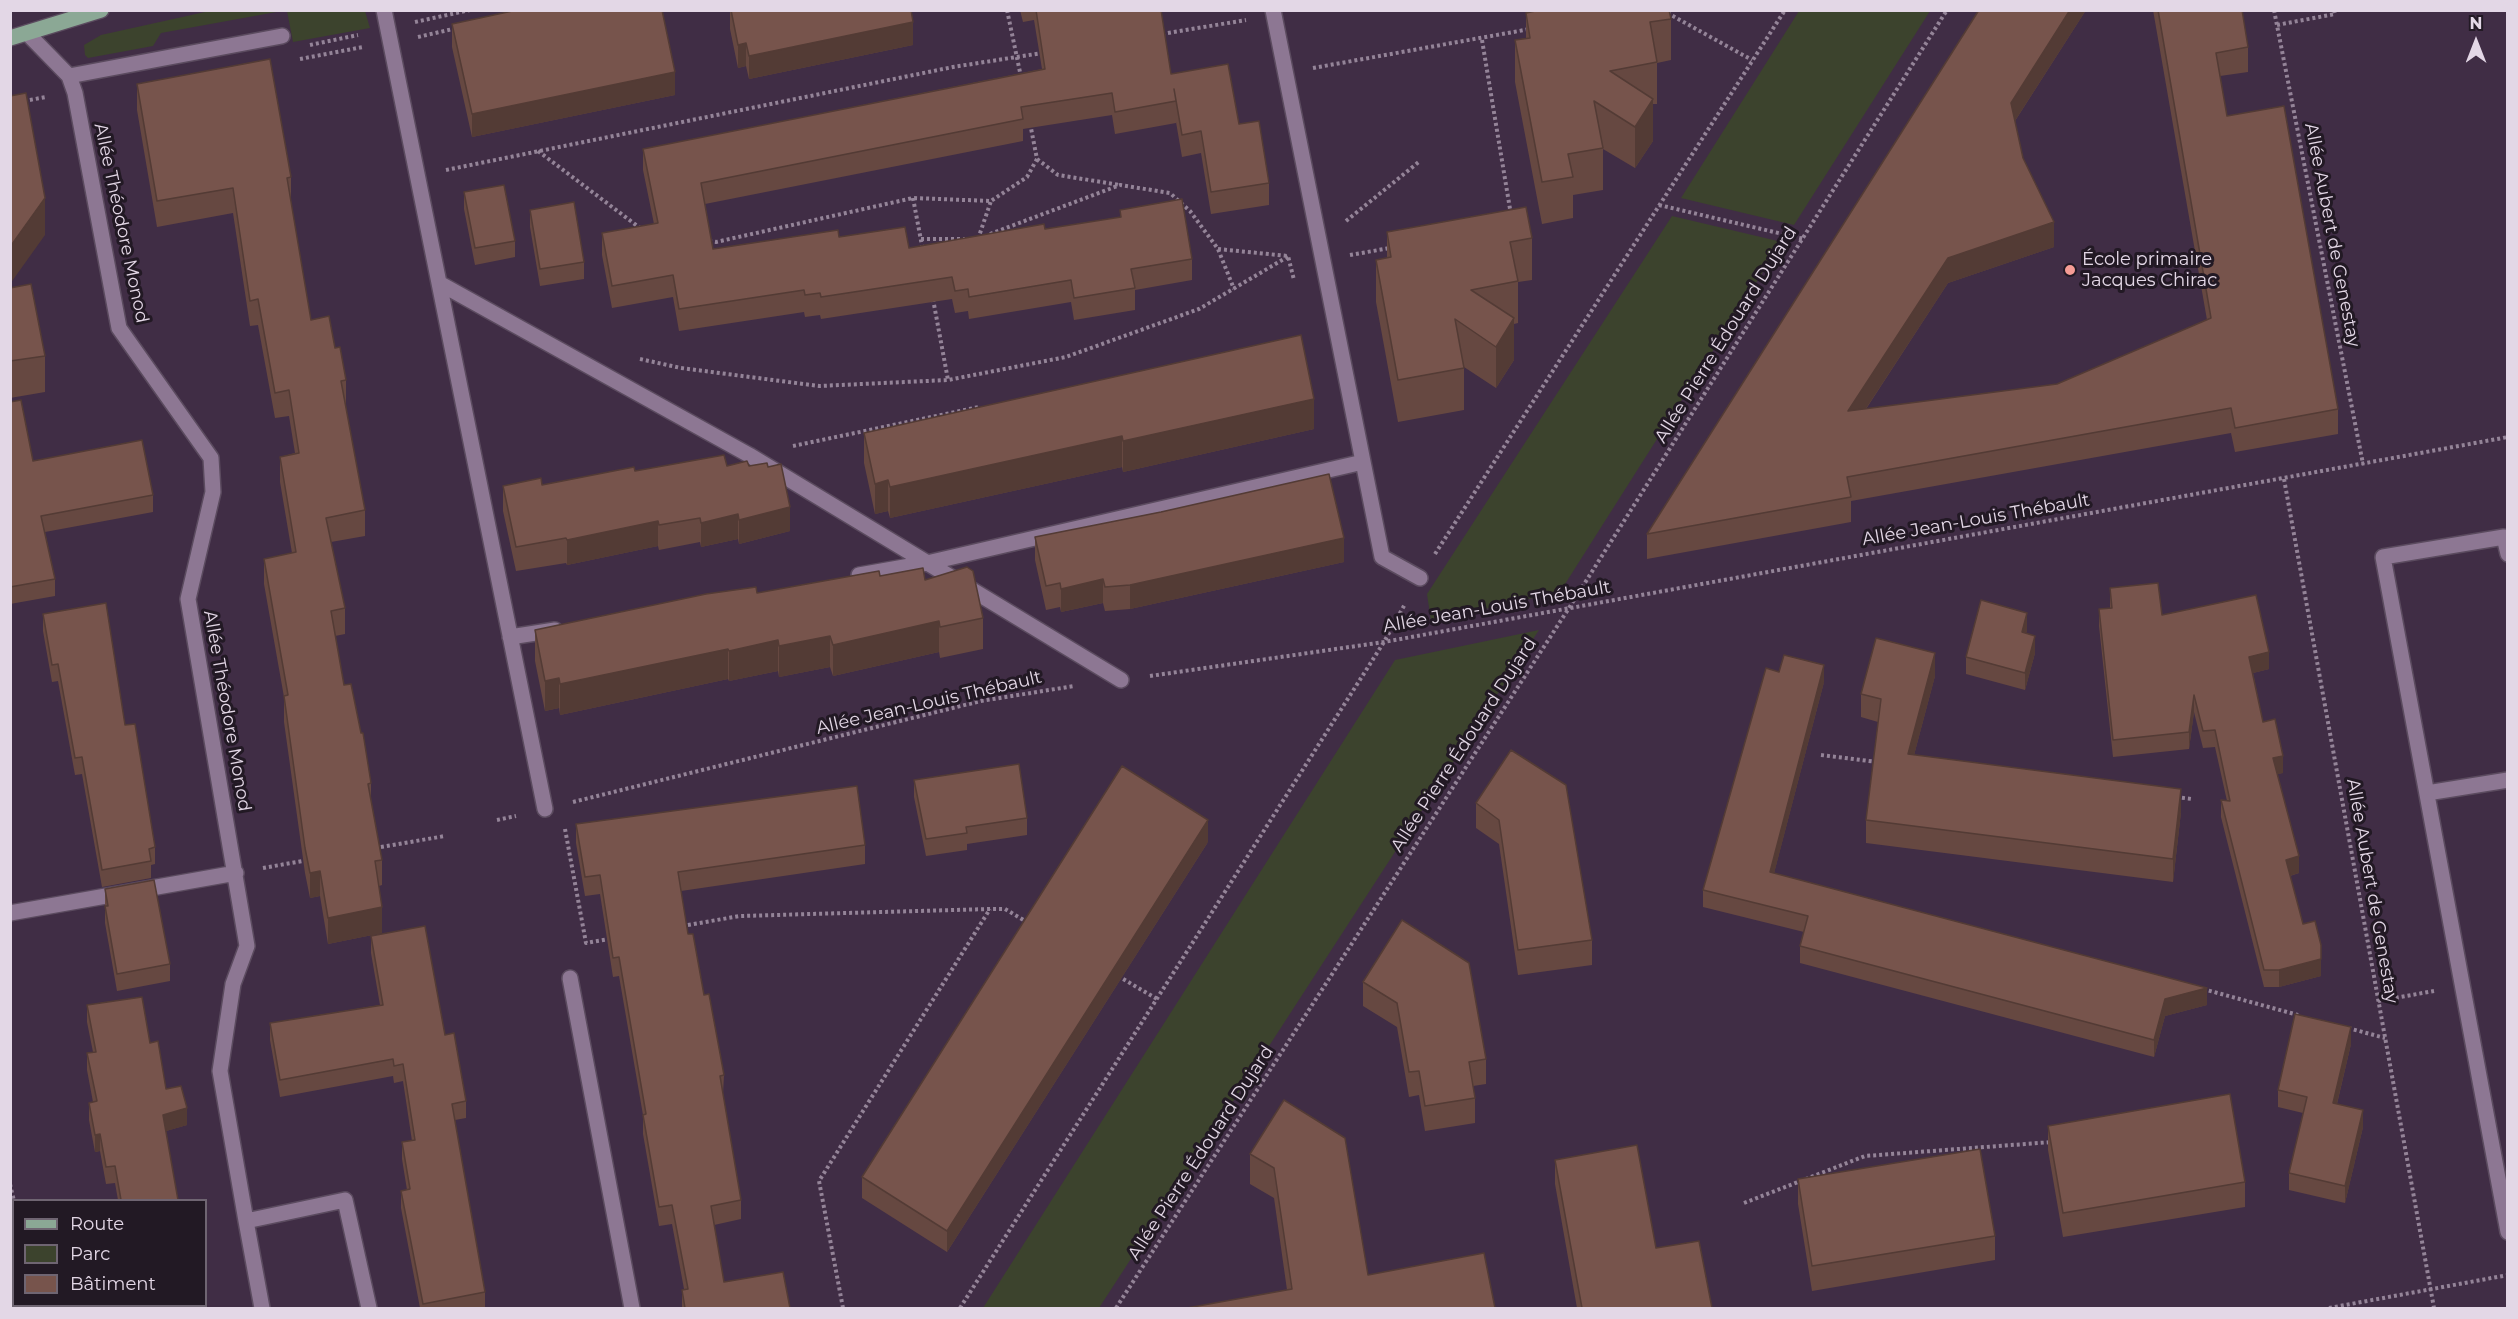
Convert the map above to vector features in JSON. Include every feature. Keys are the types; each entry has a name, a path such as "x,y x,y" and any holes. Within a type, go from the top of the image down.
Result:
{"main road":[{"path":"10,38 101,10"}],"street":[{"path":"384,10 510,638 553,807"},
{"path":"1274,13 1382,557 1419,578"},
{"name":"Allée Théodore Monod","path":"27,33 69,76 75,93 119,328 211,458 213,492 188,599 247,946 233,984 220,1071 262,1308"},
{"path":"69,76 282,36"},
{"path":"439,283 749,455 1121,680"},
{"path":"846,578 927,563 1363,462"},
{"path":"2508,554 2504,537 2384,557 2462,985 2501,1160 2508,1232"},
{"path":"510,638 568,627"},
{"path":"2427,793 2508,780"},
{"path":"10,913 236,873"},
{"path":"570,978 632,1308"},
{"path":"246,1221 345,1200 369,1308"}],"path":[{"path":"1007,10 1022,80"},
{"path":"1662,10 1752,60"},
{"path":"960,1308 1384,642 1419,578 1785,10"},
{"name":"Allée Pierre Édouard Dujard","path":"1116,1308 1569,608 1947,10"},
{"name":"Allée Aubert de Genestay","path":"2274,10 2363,464"},
{"path":"2277,25 2335,14 2334,10"},
{"path":"1158,34 1274,13"},
{"path":"1286,72 1482,40 1534,29"},
{"path":"1482,40 1513,226"},
{"path":"417,175 953,67 1053,51"},
{"path":"705,240 716,242 913,198 991,201 1027,177 1037,159 1029,113"},
{"path":"537,151 641,230"},
{"path":"1037,159 1058,175 1170,193 1190,211 1218,249 1234,290"},
{"path":"638,358 681,368 819,386 948,380 1066,357 1199,309 1234,290 1288,256 1319,242 1419,161"},
{"path":"921,239 978,239 1120,185"},
{"path":"913,198 926,263"},
{"path":"978,239 991,201"},
{"path":"1659,205 1804,239"},
{"path":"1323,260 1401,246"},
{"path":"1218,249 1288,256"},
{"path":"1288,256 1295,287"},
{"path":"932,298 948,380"},
{"path":"749,455 982,406"},
{"name":"Allée Jean-Louis Thébault","path":"496,820 981,701 1027,692 1384,642 2508,437"},
{"name":"Allée Aubert de Genestay","path":"2284,479 2434,1308"},
{"path":"1821,755 1879,762"},
{"path":"2169,796 2192,799"},
{"path":"553,807 586,943 619,937"},
{"path":"364,850 445,836"},
{"path":"236,873 317,859"},
{"path":"843,1308 819,1181 990,909"},
{"path":"674,927 740,916 1005,909 1035,927"},
{"path":"1116,975 1157,999"},
{"path":"2378,1001 2462,985"},
{"path":"2201,989 2304,1017"},
{"path":"2339,1026 2385,1038"},
{"path":"1744,1203 1865,1156 2047,1144 2058,1140"},
{"path":"10,1184 14,1199"},
{"path":"2329,1308 2508,1275"}],"green space":[{"path":"214,10 282,11 161,33 153,46 88,58 85,55 84,45 101,35"},
{"path":"287,11 365,11 370,28 293,42"},
{"path":"1799,11 1930,11 1794,225 1681,198"},
{"path":"1672,216 1782,242 1560,592 1431,621 1427,594"},
{"path":"1539,630 1099,1308 983,1308 1395,660"}],"building":[{"path":"517,10 662,10 675,72 472,114 452,24"},
{"path":"731,10 911,10 913,22 749,56 746,43 738,45"},
{"path":"1036,10 1161,10 1171,74 1228,64 1239,124 1259,121 1269,183 1211,192 1201,131 1182,135 1174,89 1176,101 1115,112 1112,93 1021,107 1023,119 701,183 713,249 838,230 839,237 905,227 909,248 1044,224 1045,229 1121,217 1120,210 1182,199 1192,259 1131,269 1135,288 1074,298 1071,280 969,297 968,289 955,291 952,277 821,297 820,293 805,295 804,290 679,309 673,275 612,286 602,233 658,223 643,149 1045,69"},
{"path":"1540,10 1669,10 1671,19 1650,22 1657,62 1610,71 1653,99 1635,127 1594,101 1603,148 1568,154 1573,177 1542,182 1515,40 1530,38 1526,13"},
{"path":"1979,10 2070,10 2011,103 2023,158 2054,222 1948,258 1848,411 2057,384 2211,318 2158,10 2242,10 2248,47 2216,53 2227,116 2284,106 2338,409 2235,428 2231,408 1847,477 1851,497 1647,534"},
{"path":"270,59 291,177 287,178 311,320 329,316 335,348 340,347 346,380 341,381 365,510 326,518 345,608 331,611 344,685 351,684 361,733 363,733 371,783 368,784 382,860 375,861 382,907 328,918 320,871 310,873 305,848 284,696 288,695 264,559 296,552 280,457 299,453 289,390 275,393 258,299 250,301 233,188 157,201 137,84"},
{"path":"26,93 45,198 10,247 10,96"},
{"path":"504,185 515,241 475,248 464,192"},
{"path":"574,202 584,262 540,269 530,210"},
{"path":"1526,207 1532,238 1510,242 1518,281 1471,290 1514,318 1496,347 1455,319 1464,368 1398,380 1376,260 1391,257 1387,232"},
{"path":"31,284 45,356 10,361 10,288"},
{"path":"1301,335 1314,399 1123,441 1122,436 890,487 888,480 875,484 864,433"},
{"path":"21,400 33,461 142,440 153,495 41,516 55,579 10,587 10,402"},
{"path":"724,455 727,466 747,461 749,466 767,463 768,467 781,464 790,507 739,520 738,514 701,523 700,518 659,525 658,521 567,540 566,538 516,547 503,486 541,478 542,485 634,467 635,471"},
{"path":"1329,474 1344,538 1130,585 1105,587 1103,579 1061,589 1060,583 1046,586 1035,537 1161,512"},
{"path":"967,567 973,571 983,618 940,627 939,621 833,645 830,636 779,646 778,640 560,684 559,678 545,681 535,630 706,594 756,587 757,593 879,571 880,576 923,568 925,580"},
{"path":"2158,583 2162,615 2256,595 2269,652 2249,657 2263,722 2275,719 2283,756 2273,758 2299,856 2286,860 2303,924 2315,921 2321,945 2321,959 2279,970 2264,970 2221,800 2230,801 2215,730 2203,731 2194,695 2189,732 2113,740 2099,609 2112,608 2110,588"},
{"path":"1981,600 2027,613 2022,632 2035,636 2025,673 1966,657"},
{"path":"106,603 125,725 135,724 155,847 149,849 151,861 102,870 82,757 75,758 58,664 52,665 43,614"},
{"path":"1876,638 1935,653 1908,754 2181,789 2173,859 1866,820 1881,699 1861,694"},
{"path":"1784,655 1824,665 1770,872 2207,988 2165,999 2154,1040 1800,946 1808,916 1703,890 1766,668 1779,672"},
{"path":"1511,750 1566,785 1592,940 1518,950 1499,820 1476,803"},
{"path":"1019,764 1027,818 966,827 967,833 926,839 914,780"},
{"path":"1122,766 1208,820 947,1231 862,1177"},
{"path":"857,786 865,845 678,872 688,934 693,934 704,995 709,994 724,1075 720,1076 741,1200 711,1206 724,1282 783,1272 790,1308 685,1308 682,1290 688,1289 672,1205 659,1207 643,1115 646,1114 619,957 613,958 600,875 585,877 576,824"},
{"path":"154,880 170,964 117,974 105,906 108,906 105,889"},
{"path":"1402,920 1469,963 1486,1059 1469,1062 1475,1098 1425,1106 1419,1071 1409,1072 1397,1003 1363,982"},
{"path":"425,926 445,1035 454,1033 466,1101 452,1104 485,1292 423,1304 401,1191 410,1189 402,1142 415,1140 403,1064 394,1066 393,1059 280,1080 270,1023 383,1005 371,936"},
{"path":"142,997 150,1043 158,1041 166,1089 181,1086 187,1108 163,1115 178,1199 121,1199 115,1166 106,1167 100,1134 95,1135 89,1103 97,1101 87,1053 96,1052 87,1005"},
{"path":"2295,1014 2351,1027 2333,1103 2363,1110 2345,1186 2289,1173 2307,1097 2278,1090"},
{"path":"2230,1094 2245,1182 2063,1213 2048,1126"},
{"path":"1284,1100 1345,1138 1368,1275 1484,1253 1495,1308 1187,1308 1292,1289 1274,1168 1250,1154"},
{"path":"1637,1145 1656,1248 1699,1241 1712,1308 1582,1308 1555,1160"},
{"path":"1980,1149 1995,1236 1812,1266 1798,1179"},
{"path":"143,1307 206,1307 206,1308"}],"place":[{"name":"École primaire Jacques Chirac","path":"2070,270"}]}
